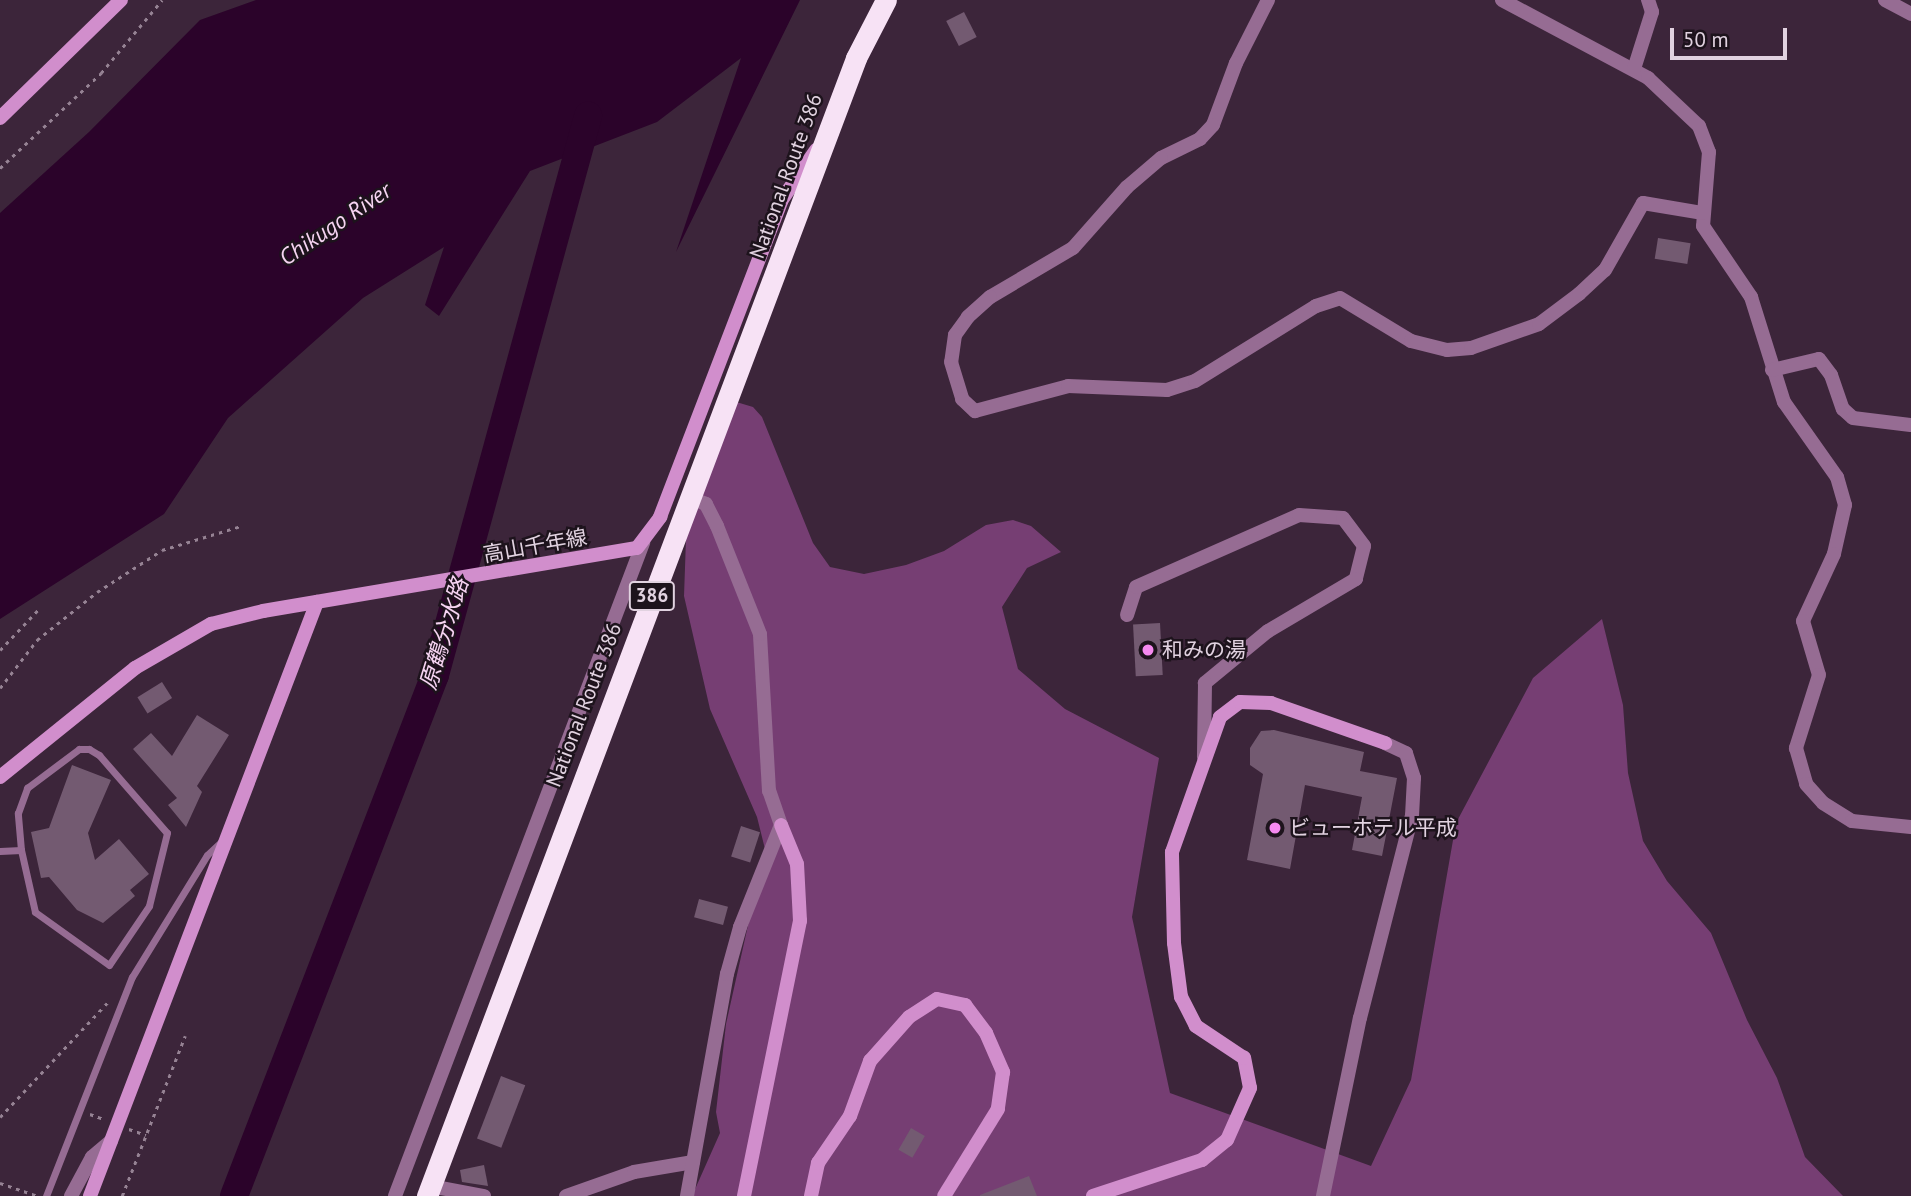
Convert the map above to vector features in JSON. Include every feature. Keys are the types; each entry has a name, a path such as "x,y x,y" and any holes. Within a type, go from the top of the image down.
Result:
{"highway":[{"name":"National Route 386","path":"428,1191 824,141 856,58 886,0"}],"street":[{"path":"0,118 121,0"},
{"path":"1268,0 1240,53 1213,125 1200,139 1161,158 1127,187 1073,248 989,297 968,317 955,335 951,362 962,399 975,411 1068,386 1167,390 1195,381 1316,306 1340,298 1411,341 1447,350 1471,348 1539,324 1579,294 1605,270 1643,203 1703,213"},
{"path":"1502,0 1634,69 1684,107 1699,126 1709,152 1703,226 1713,247 1751,297 1772,370 1798,426 1837,477 1845,505 1834,554 1803,621 1819,676 1796,748 1806,784 1823,803 1852,821 1911,827"},
{"path":"1634,69 1652,12 1648,0"},
{"path":"1885,0 1911,13"},
{"name":"高山千年線","path":"0,777 59,725 168,645 226,619 629,551 643,543 660,517 781,201 824,141"},
{"path":"1772,370 1819,359 1831,375 1843,409 1853,418 1911,425"},
{"path":"689,497 705,504 717,526 760,634 769,791 797,864 800,921 744,1196"},
{"path":"1127,615 1136,587 1299,515 1343,518 1364,546 1356,579 1268,631 1205,683 1204,762"},
{"path":"396,1196 643,543"},
{"path":"90,1196 317,602"},
{"path":"1093,1196 1202,1160 1227,1140 1250,1088 1244,1058 1196,1026 1181,997 1174,943 1172,852 1220,717 1240,702 1270,703 1385,743 1406,753 1414,778 1412,816 1360,1018 1323,1196"},
{"path":"687,1196 727,974 740,927 781,825"},
{"path":"811,1196 818,1163 850,1116 870,1061 909,1017 937,999 965,1006 986,1033 1003,1072 998,1110 944,1196"},
{"path":"71,1196 93,1157 111,1141"},
{"path":"566,1196 634,1172 693,1162"},
{"path":"428,1191 484,1196"}],"lane":[{"path":"89,749 99,755 167,833 149,906 109,965 35,912 20,850 18,813 27,788 79,750 89,749"},
{"path":"46,1196 130,983 207,855 226,838"},
{"path":"0,851 20,850"}],"path":[{"path":"0,168 101,73 162,0"},
{"path":"0,688 37,640 97,592 162,550 241,526"},
{"path":"0,650 38,610"},
{"path":"0,1118 130,983"},
{"path":"122,1196 185,1036"},
{"path":"79,1109 117,1124"},
{"path":"0,1183 38,1196"}],"shaded area":[{"path":"733,401 753,407 762,417 813,543 830,567 864,574 906,565 944,551 986,525 1013,520 1031,526 1061,552 1027,568 1002,607 1018,669 1065,709 1159,758 1132,917 1170,1093 1371,1166 1411,1080 1456,823 1533,678 1602,619 1623,705 1628,773 1643,841 1667,881 1711,933 1747,1020 1777,1078 1805,1157 1843,1196 692,1196 720,1133 716,1112 726,1024 765,849 757,817 710,709 684,596 687,510"}],"water":[{"name":"Chikugo River","path":"256,0 800,0 676,252 741,58 657,122 530,171 439,316 425,305 444,247 363,298 228,418 164,514 0,619 0,213 89,132 200,20"}],"building":[{"path":"964,12 977,37 959,46 946,21"},
{"path":"1658,238 1691,243 1687,264 1655,259"},
{"name":"和みの湯","path":"1160,623 1163,675 1136,676 1133,624"},
{"path":"162,682 172,698 147,713 137,697"},
{"path":"197,715 229,735 197,786 202,792 186,827 168,805 177,798 133,749 151,733 172,756"},
{"name":"ビューホテル平成","path":"1274,730 1364,752 1360,771 1397,778 1382,856 1352,850 1362,797 1305,785 1290,869 1247,860 1263,774 1250,765 1250,748 1261,731"},
{"path":"72,765 111,780 88,833 95,860 119,839 149,874 130,890 135,896 103,923 77,910 49,877 41,878 31,832 49,828"},
{"path":"741,826 760,832 750,863 731,856"},
{"path":"699,899 728,907 723,925 694,917"},
{"path":"501,1076 525,1085 501,1148 477,1139"},
{"path":"911,1128 925,1136 912,1158 898,1150"},
{"path":"484,1165 488,1186 462,1182 460,1170"},
{"path":"1029,1176 1037,1196 980,1196 980,1195"}],"waterway":[{"name":"原鶴分水路","path":"234,1196 435,675 588,116"}],"place":[{"name":"和みの湯","path":"1148,650"},
{"name":"ビューホテル平成","path":"1275,828"}]}
